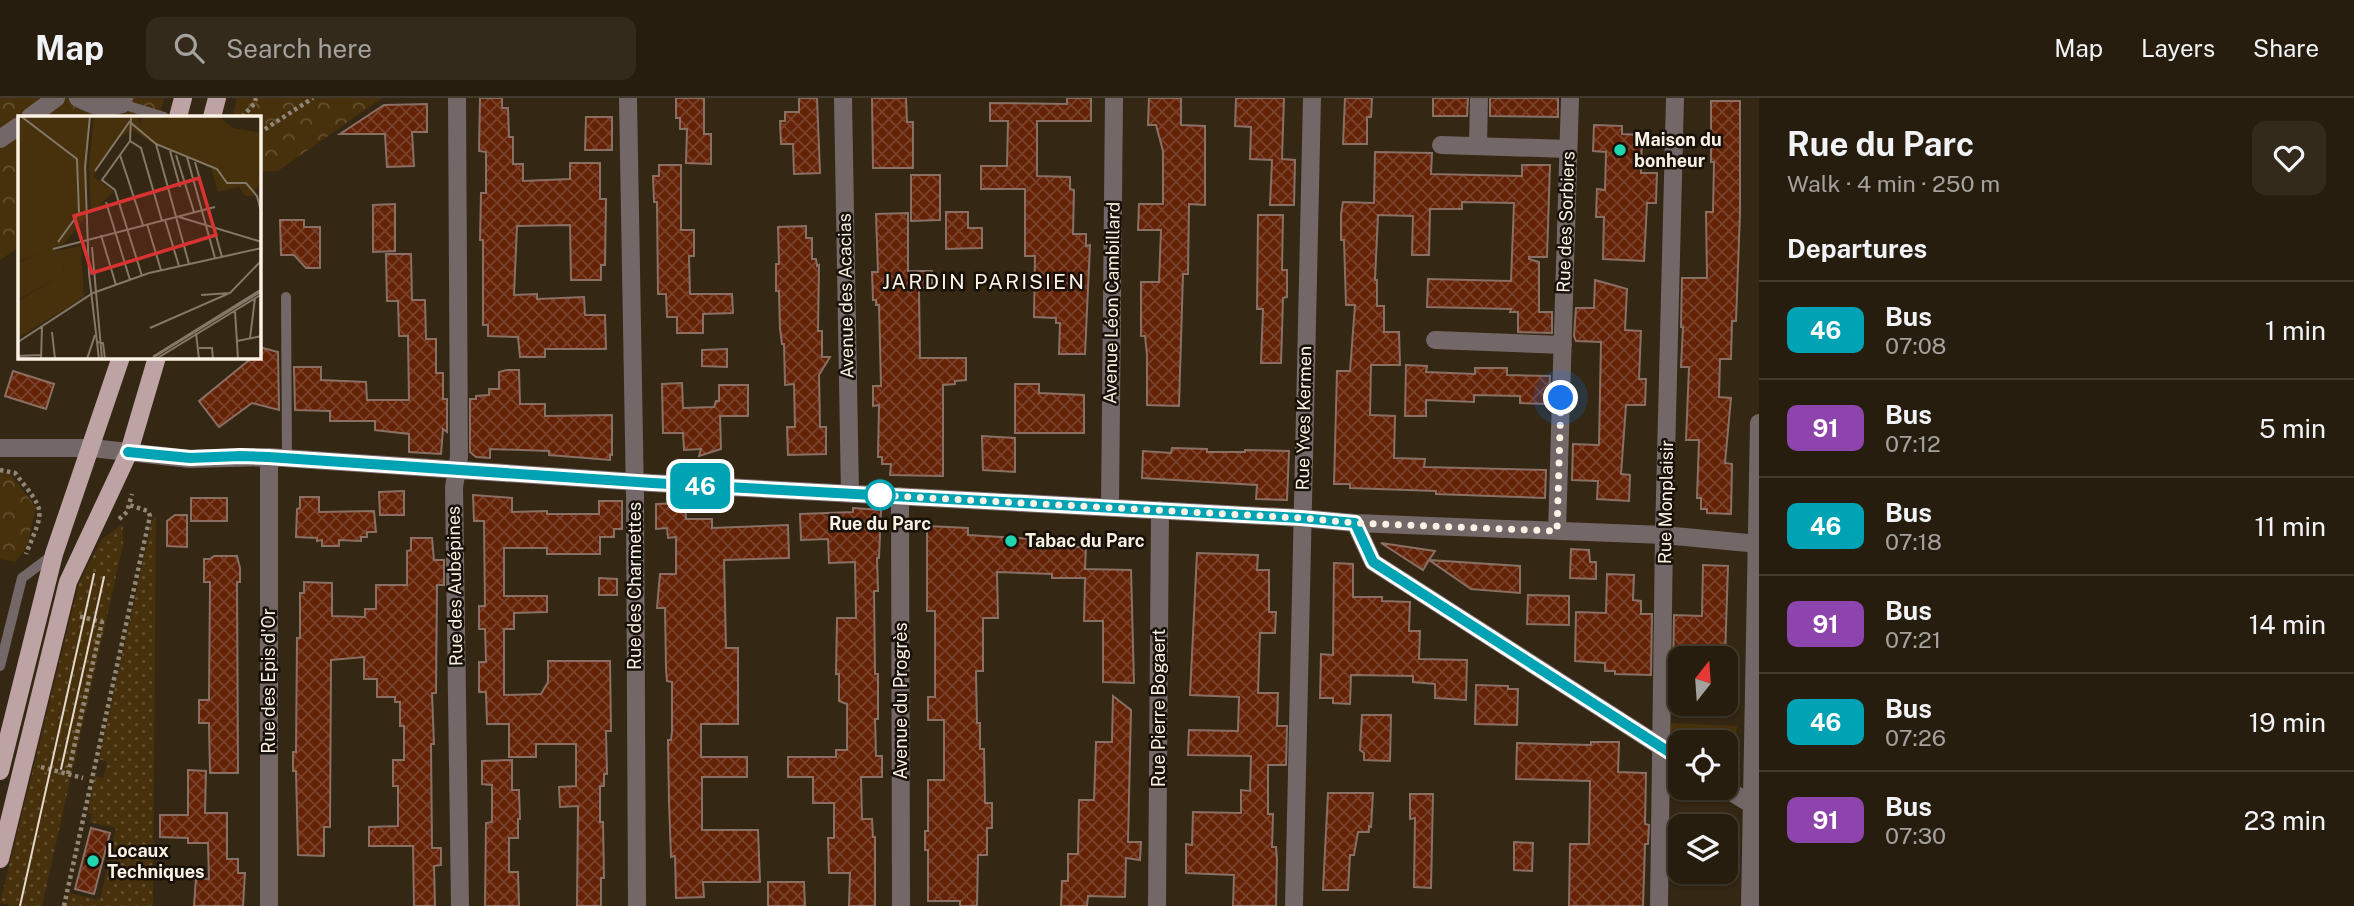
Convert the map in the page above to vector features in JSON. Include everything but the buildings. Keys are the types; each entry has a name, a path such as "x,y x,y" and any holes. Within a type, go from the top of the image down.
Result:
{"main road":[{"path":"178,116 183,98"},
{"path":"212,116 216,98"},
{"path":"0,771 54,554 92,448 119,359"},
{"path":"0,859 68,582 128,452 157,359"}],"street":[{"path":"31,116 55,98"},
{"path":"78,98 92,106 109,108 123,101"},
{"name":"Rue des Aubépines","path":"457,98 459,457 454,487 460,906"},
{"name":"Rue des Charmettes","path":"628,98 635,482 637,906"},
{"name":"Avenue des Acacias","path":"843,98 850,494"},
{"name":"Avenue Léon Cambillard","path":"1110,507 1114,98"},
{"name":"Rue Yves Kermen","path":"1293,906 1312,98"},
{"path":"1478,146 1479,98"},
{"name":"Rue des Sorbiers","path":"1557,531 1570,98"},
{"name":"Rue Monplaisir","path":"1659,906 1664,535 1675,98"},
{"path":"0,139 18,127"},
{"path":"1441,145 1568,149"},
{"path":"1435,340 1563,345"},
{"path":"1749,906 1756,806 1759,423"},
{"path":"0,448 92,448 190,458 287,458 635,482 1355,523 1664,535 1758,544"},
{"name":"Rue des Epis d'Or","path":"268,457 269,906"},
{"name":"Avenue du Progrès","path":"900,496 901,906"},
{"name":"Rue Pierre Bogaert","path":"1157,906 1160,510"},
{"path":"1355,523 1373,562 1668,751"},
{"path":"1738,796 1756,806"}],"lane":[{"path":"123,101 161,116"},
{"path":"286,297 287,458"},
{"path":"0,666 22,578 54,554"}],"path":[{"path":"243,116 256,98"},
{"path":"261,132 313,98"},
{"path":"0,470 15,473 41,511 25,556"},
{"path":"64,906 150,516 143,508 129,505"},
{"path":"68,775 102,622 75,615 72,628"},
{"path":"43,755 41,768 83,778"}],"green space":[{"path":"0,98 164,98 159,116 18,116 18,248 0,260"},
{"path":"237,98 382,98 278,171 261,172 261,116 232,116"},
{"path":"0,472 10,474 36,507 26,549 15,562 0,561"},
{"path":"156,515 153,906 66,906 69,893 100,900 116,828 90,822 92,814 88,813 95,776 103,778 107,762 99,759 152,521"},
{"path":"123,524 123,545 42,906 0,903 79,583 102,539"},
{"path":"1671,723 1737,726 1737,730 1671,730"}],"tram line":[{"path":"20,906 94,574"},
{"path":"61,769 104,577"}],"bus line":[{"name":"46","path":"128,452 190,458 268,457 635,482 1355,523 1373,562 1668,751"}],"place":[{"name":"Maison du bonheur","path":"1620,150"},
{"name":"Rue du Parc","path":"880,495"},
{"name":"Tabac du Parc","path":"1011,541"},
{"name":"Locaux Techniques","path":"93,861"}],"district":[{"name":"JARDIN PARISIEN","path":"984,282"}],"route":[{"path":"880,495 875,495 1355,523 1557,531 1561,398"}]}
